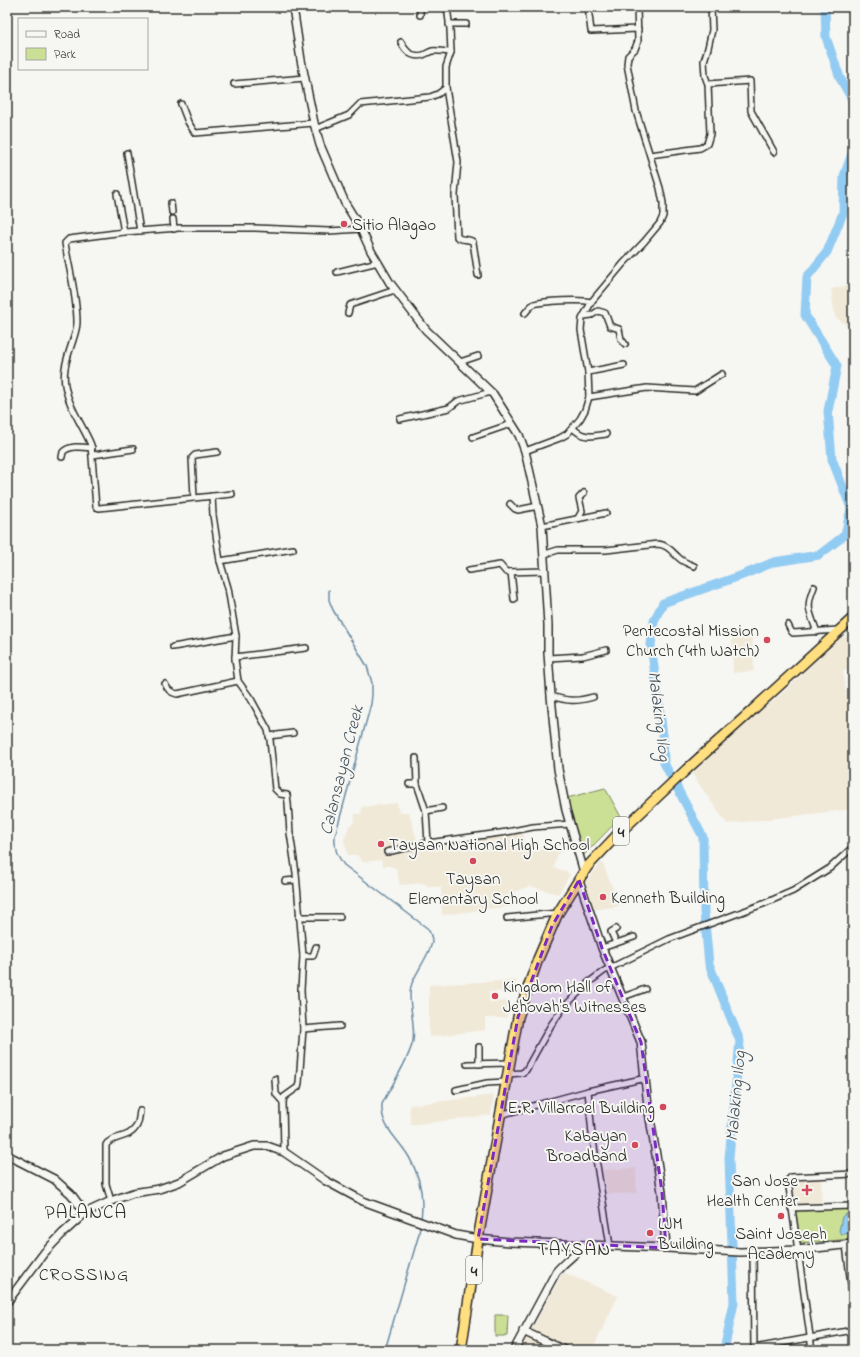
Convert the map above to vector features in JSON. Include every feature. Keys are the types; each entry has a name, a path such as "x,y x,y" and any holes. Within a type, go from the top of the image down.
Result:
{"highway":[{"name":"4","path":"461,1350 508,1063 518,1017 529,981 558,913 584,872 618,834 686,769 853,618"}],"street":[{"path":"293,7 314,126 320,145 345,203 395,290 426,330 491,392 519,435 526,450 542,526 545,554 548,658 558,769 570,824 584,872"},
{"path":"420,7 420,15"},
{"path":"447,7 451,52 446,67 446,88 458,162 455,195 457,236 463,240 471,240 473,242 478,275"},
{"path":"588,7 591,31 638,28"},
{"path":"526,450 560,438 573,428 580,419 585,410 589,397 588,372 581,330 584,316 591,302 660,223 663,216 663,203 636,111 627,64 628,56 637,46 638,41 636,7"},
{"path":"650,155 700,148 707,144 710,134 708,84 705,76 704,61 712,30 711,7"},
{"path":"449,24 466,24"},
{"path":"401,42 406,51 414,55 424,55 433,51 451,52"},
{"path":"234,84 305,78"},
{"path":"708,84 750,81 751,111 774,152"},
{"path":"181,104 188,122 195,133 314,126 349,115 360,104 426,98 438,94 446,88"},
{"path":"127,153 140,231"},
{"path":"117,194 124,232"},
{"path":"171,203 172,212"},
{"path":"173,219 174,229"},
{"path":"232,494 97,508 95,505 92,448 88,436 74,411 66,390 64,365 76,331 77,323 73,289 64,244 69,239 124,232 174,229 255,228 329,231 361,229"},
{"path":"337,272 378,262"},
{"path":"348,313 350,305 395,290"},
{"path":"525,313 532,306 541,303 581,300 591,302"},
{"path":"584,316 592,315 598,311 605,312 610,326 619,328 621,339 625,344"},
{"path":"460,362 478,356"},
{"path":"588,372 624,365"},
{"path":"589,397 647,388 695,391 722,374"},
{"path":"400,419 449,408 458,401 491,392"},
{"path":"473,437 511,424"},
{"path":"573,428 585,436 606,434"},
{"path":"62,457 63,452 67,448 92,448"},
{"path":"93,455 133,449"},
{"path":"194,497 192,458 195,455 217,452"},
{"path":"578,518 582,512 579,498 584,493"},
{"path":"212,496 213,515 220,561 228,588 236,636 238,681 251,699 269,736 275,789 280,794 287,796 303,956 301,990 303,1029 298,1087 284,1097 283,1102 284,1152"},
{"path":"510,504 518,510 538,506"},
{"path":"542,526 606,513"},
{"path":"545,554 563,550 606,550 664,544 680,559 694,566"},
{"path":"220,561 293,549"},
{"path":"469,570 500,565 505,571 511,572 545,571"},
{"path":"511,572 514,599"},
{"path":"814,587 809,598 808,606 817,632"},
{"path":"788,625 792,632 839,630"},
{"path":"173,646 236,636"},
{"path":"236,657 306,648"},
{"path":"548,658 583,656 606,650"},
{"path":"165,684 171,692 177,694 238,681"},
{"path":"551,696 572,701 593,697"},
{"path":"269,736 293,733"},
{"path":"416,758 417,784 426,811 428,843"},
{"path":"410,784 417,784"},
{"path":"426,811 442,808"},
{"path":"387,852 428,843 533,827 570,824"},
{"path":"456,1090 506,1078 522,1073 526,1070 545,1034 563,1008 588,983 610,968 682,935 793,892 830,868 853,847"},
{"path":"284,881 296,880"},
{"path":"578,880 602,948 641,1042 648,1106 662,1192 666,1248"},
{"path":"507,918 558,913"},
{"path":"299,917 340,917"},
{"path":"616,929 612,931 616,943"},
{"path":"602,948 634,937"},
{"path":"303,956 313,956 316,947"},
{"path":"623,997 645,989"},
{"path":"303,1029 340,1026"},
{"path":"479,1047 479,1064"},
{"path":"467,1064 508,1063"},
{"path":"500,1115 588,1091 646,1078"},
{"path":"275,1079 276,1094 283,1102"},
{"path":"588,1091 592,1134 610,1246"},
{"path":"111,1201 106,1184 106,1145 109,1141 129,1134 136,1128 140,1111"},
{"path":"7,1302 44,1253 85,1213 133,1193 159,1189 179,1182 223,1156 254,1146 267,1146 284,1152 344,1192 363,1202 456,1235 478,1239 584,1246 666,1248 724,1252 797,1250 850,1245 853,1292"},
{"path":"7,1155 54,1179 71,1194 85,1213"},
{"path":"812,1350 797,1250 789,1179 796,1177 853,1174"},
{"path":"792,1208 853,1207"},
{"path":"514,1350 556,1272 584,1246"},
{"path":"753,1252 754,1349 853,1330"},
{"path":"523,1331 564,1350"}],"highlighted area":[{"path":"579,880 602,948 641,1042 662,1192 666,1248 478,1239 518,1017 552,926"}],"shaded area":[{"path":"853,284 853,330 835,317 831,289"},
{"path":"752,634 754,671 733,673 732,636"},
{"path":"853,636 853,669 843,671 850,722 853,722 853,809 727,824 692,774 734,733 779,696 841,637"},
{"path":"397,803 399,813 409,812 419,847 523,830 526,851 564,848 564,851 557,855 554,868 566,871 570,875 558,894 530,886 512,893 512,906 442,915 441,887 429,887 424,883 400,885 396,868 383,866 381,860 363,862 357,855 348,855 344,840 349,826 354,823 355,814 361,814 362,807"},
{"name":"Kenneth Building","path":"602,862 620,906 592,910 583,886"},
{"path":"517,980 513,991 489,992 489,1002 510,1001 507,1018 485,1018 485,1030 429,1037 429,985"},
{"path":"494,1095 491,1115 411,1125 409,1105"},
{"path":"636,1168 637,1193 607,1194 603,1170"},
{"name":"San Jose Health Center","path":"821,1178 822,1205 794,1207 794,1181"},
{"path":"563,1272 618,1296 592,1350 524,1350 521,1348"}],"green space":[{"path":"605,788 621,817 583,856 567,798"},
{"path":"853,1203 853,1239 799,1243 794,1207"},
{"path":"495,1315 508,1315 507,1336 495,1336"}],"water":[{"path":"847,1214 853,1214 853,1233 841,1234 839,1231 842,1217"}],"waterway":[{"name":"Malaking Ilog","path":"825,7 826,37 840,78 853,101"},
{"name":"Malaking Ilog","path":"724,1350 734,1303 729,1158 740,1041 709,964 704,912 703,837 664,763 663,735 651,645 654,621 663,603 740,576 774,562 819,555 845,535 851,508 832,459 828,411 837,366 805,315 807,277 827,252 843,213 844,176 853,151"},
{"name":"Calansayan Creek","path":"329,590 329,600 333,610 367,666 372,683 371,704 335,836 336,852 344,865 427,928 432,938 429,951 410,989 410,1003 414,1034 411,1048 404,1065 382,1104 382,1112 387,1126 405,1150 416,1172 422,1203 421,1219"},
{"name":"Calansayan Creek","path":"385,1350 419,1234 420,1225"}],"place":[{"name":"Sitio Alagao","path":"344,224"},
{"name":"Pentecostal Mission Church (4th Watch)","path":"767,640"},
{"name":"Taysan National High School","path":"381,844"},
{"name":"Taysan Elementary School","path":"473,861"},
{"name":"Kenneth Building","path":"603,897"},
{"name":"Kingdom Hall of Jehovah's Witnesses","path":"495,996"},
{"name":"E.R. Villarroel Building","path":"663,1107"},
{"name":"Kabayan Broadband","path":"635,1145"},
{"name":"San Jose Health Center","path":"807,1190"},
{"name":"Saint Joseph Academy","path":"781,1216"},
{"name":"LJM Building","path":"650,1233"}],"district":[{"name":"PALANCA","path":"86,1211"},
{"name":"TAYSAN","path":"574,1248"},
{"name":"CROSSING","path":"84,1274"}]}
